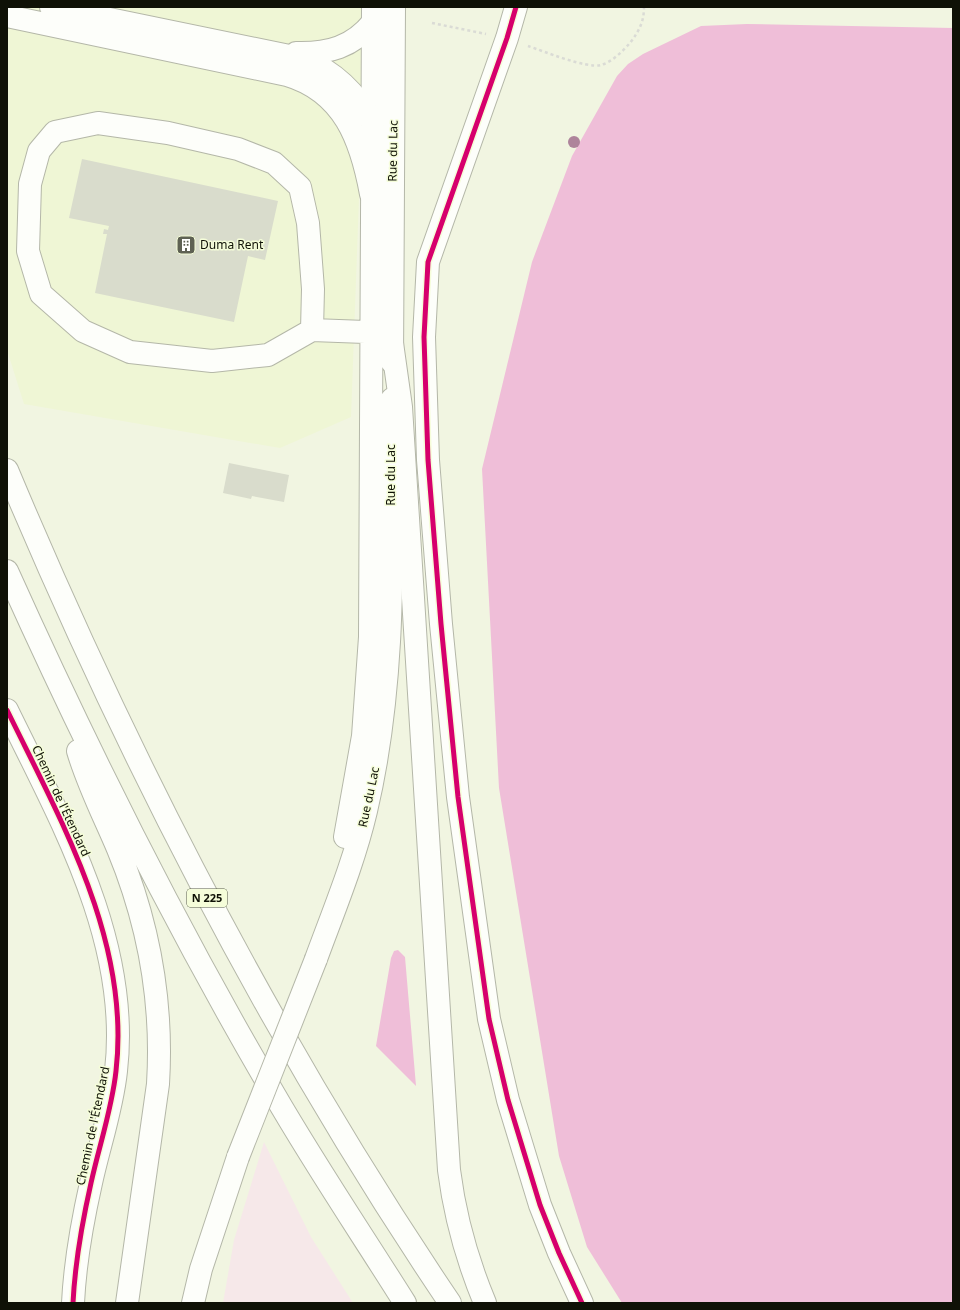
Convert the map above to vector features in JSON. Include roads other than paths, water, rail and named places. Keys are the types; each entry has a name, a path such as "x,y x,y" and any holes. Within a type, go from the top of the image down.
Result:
{"main road":[{"path":"51,7 304,58 326,70 350,90 362,105 373,123 381,144 392,183"},
{"name":"Rue du Lac","path":"222,1209 238,1157 348,875 362,830 376,764 386,680 390,584 385,336 392,183 394,7"},
{"path":"516,7 507,38 428,262 424,336 428,460 441,624 458,798 488,1019 508,1100 540,1205 559,1253 582,1303"},
{"path":"268,50 315,54 333,50 355,40 373,15"},
{"name":"Rue du Lac","path":"373,15 373,123 371,194 385,336"},
{"path":"7,16 287,75 304,80 324,93 341,112 363,157 371,194"},
{"path":"312,330 313,289 308,224 300,186 274,163 238,149 175,135 98,123 55,132 39,151 30,184 28,251 41,294 83,331 130,352 212,361 268,355 312,330 385,336 401,407 449,1170 454,1204 463,1242 485,1303"},
{"path":"7,456 29,524"},
{"name":"N 225","path":"7,470 29,524 125,736 195,875 304,1071 395,1219 450,1303"},
{"name":"N 225","path":"7,571 50,666 141,852 230,1016 304,1146 405,1303"},
{"path":"50,666 88,781 118,849 134,894 148,947 157,992 160,1048 158,1084 127,1303"},
{"name":"Chemin de l'Étendard","path":"7,710 61,821 83,873 105,942 116,999 118,1026 116,1071 82,1225 73,1303"},
{"path":"193,1303 201,1269 222,1209"},
{"path":"207,1303 222,1209"}],"place":[{"name":"Duma Rent","path":"186,245"}]}
